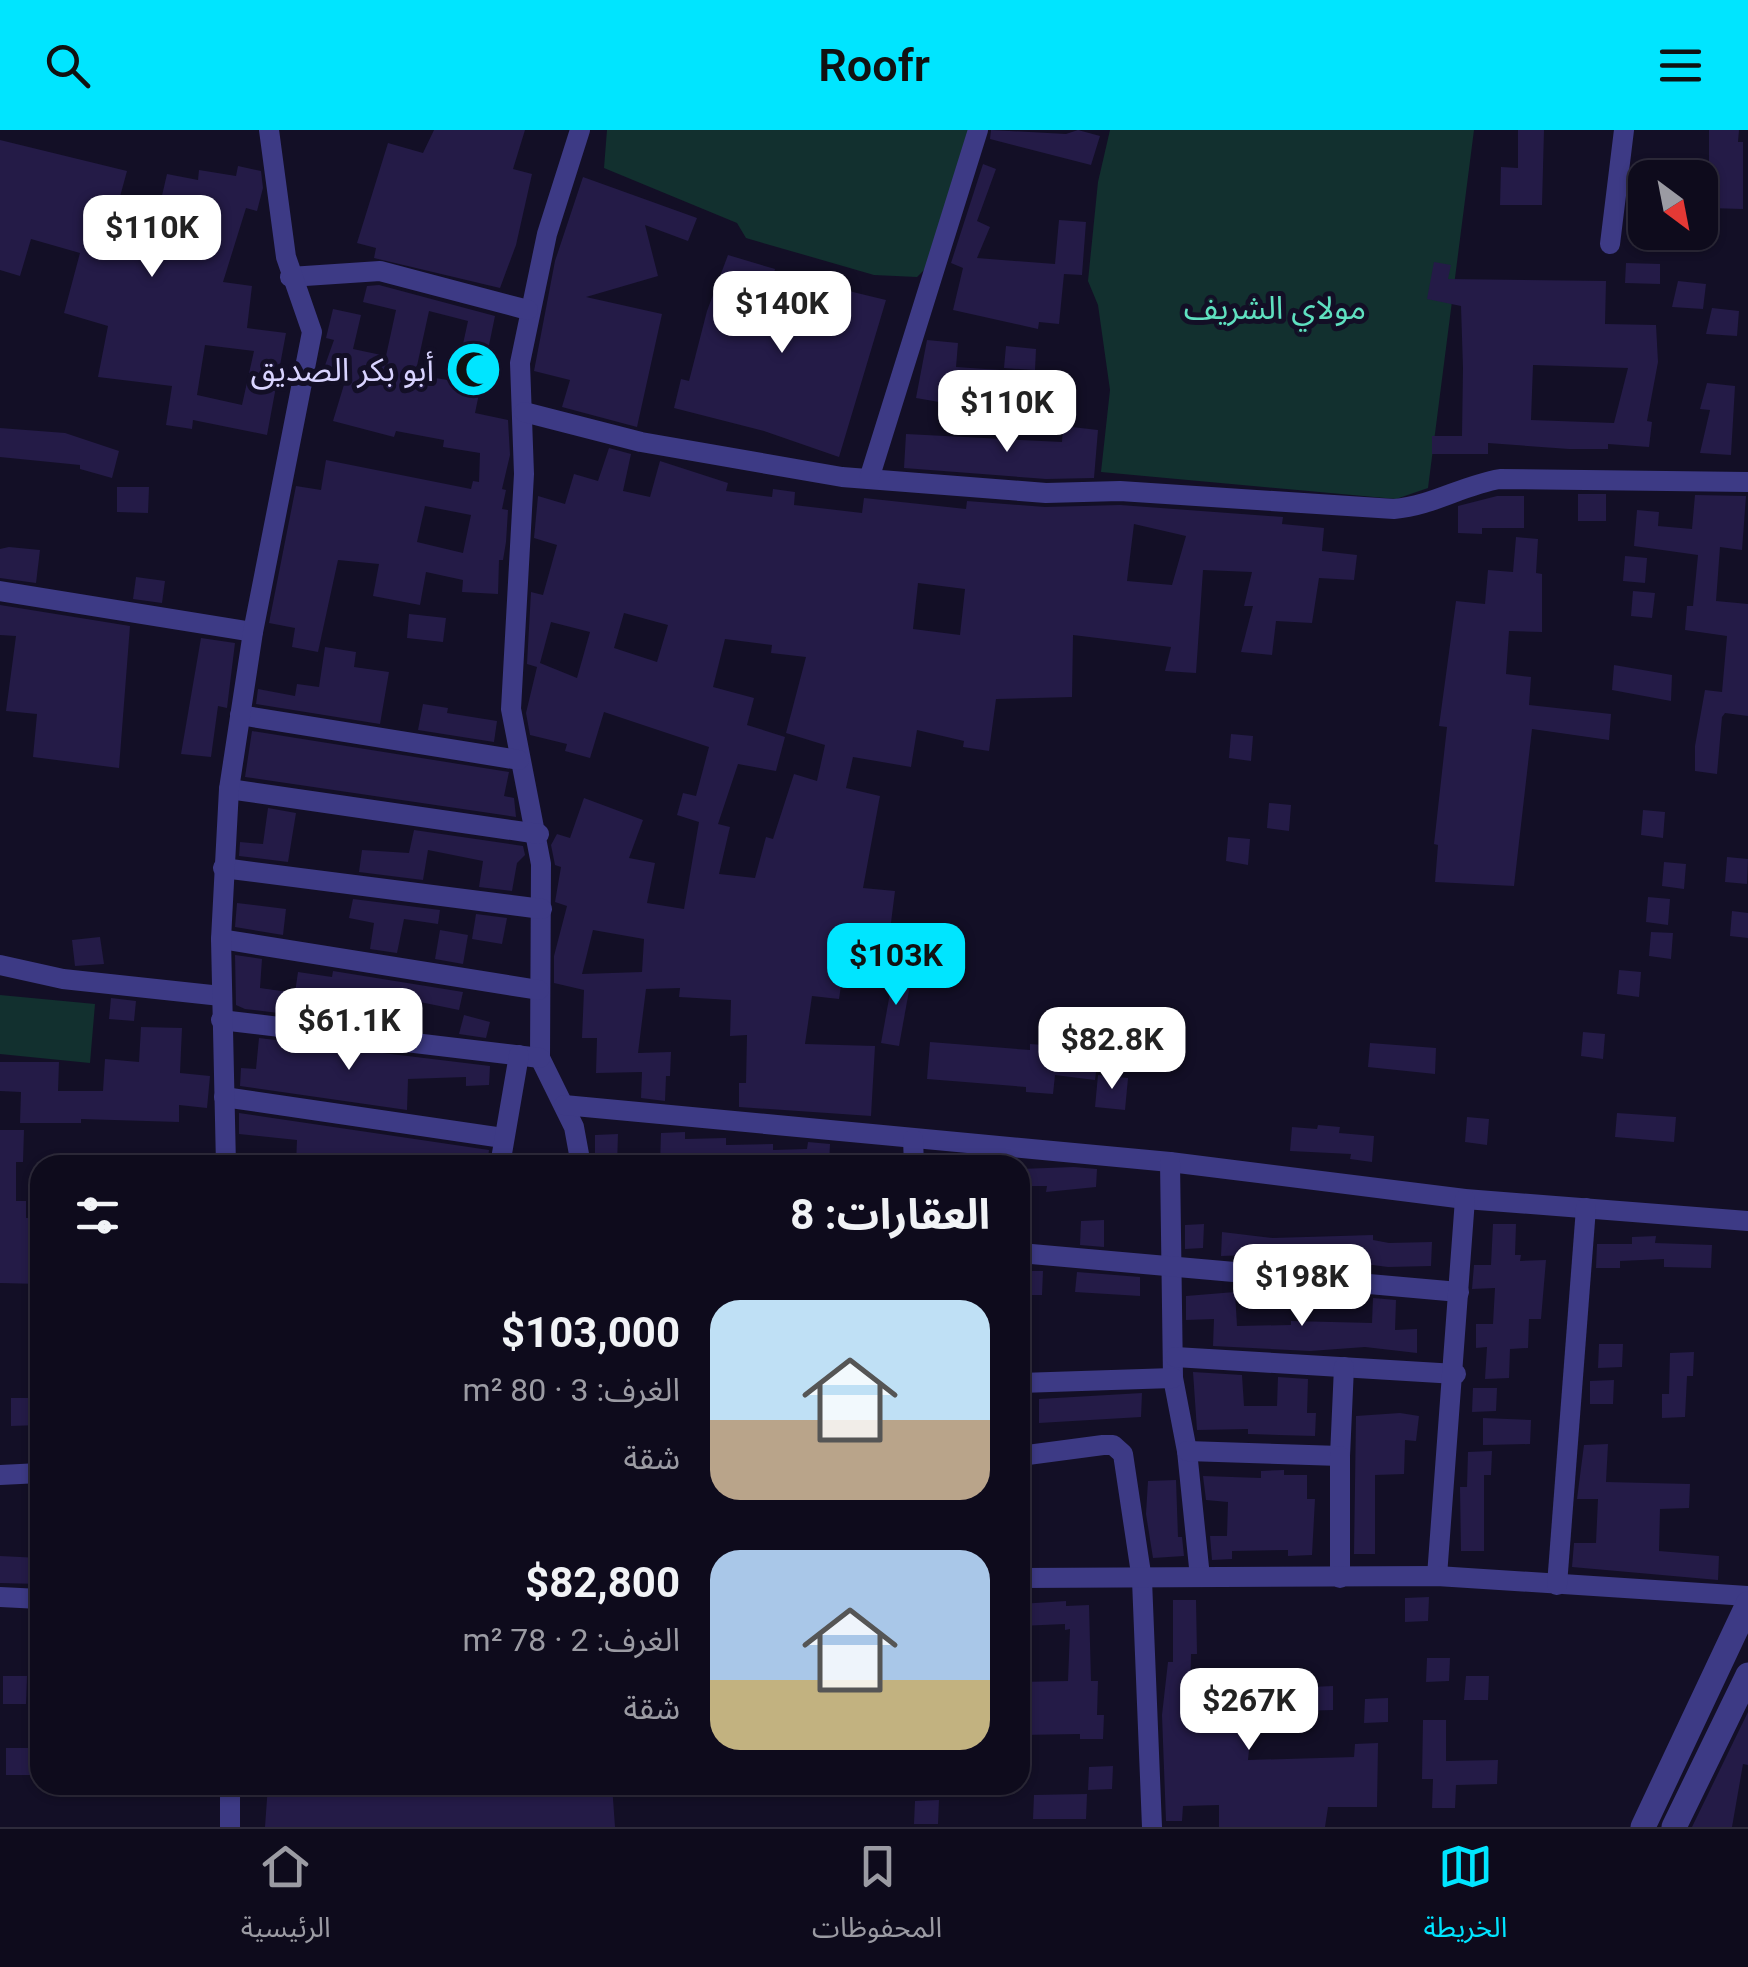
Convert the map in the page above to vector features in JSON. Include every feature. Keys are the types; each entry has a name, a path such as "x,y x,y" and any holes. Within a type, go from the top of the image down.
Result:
{"street":[{"path":"226,1155 221,939 229,790 253,632 311,342 309,321 290,277 269,130"},
{"path":"501,1155 530,1057 542,909 539,834 519,760 511,708 524,412 520,363 528,310 580,130"},
{"path":"868,479 978,130"},
{"path":"1610,244 1624,130"},
{"path":"290,277 380,271 528,310"},
{"path":"524,412 659,445 800,472 1046,493 1120,491 1394,509 1428,504 1464,486 1500,479 1748,482"},
{"path":"0,591 253,632"},
{"path":"240,714 519,760"},
{"path":"229,790 539,834"},
{"path":"223,868 542,909"},
{"path":"221,939 538,990"},
{"path":"0,965 64,979 221,996"},
{"path":"221,1020 530,1057 564,1105 574,1127 579,1155"},
{"path":"224,1096 504,1138"},
{"path":"564,1105 1170,1162 1465,1199 1748,1221"},
{"path":"913,1138 914,1155"},
{"path":"1170,1162 1174,1367 1188,1451 1200,1576"},
{"path":"1438,1576 1456,1374 1465,1199"},
{"path":"1557,1585 1586,1208"},
{"path":"1030,1253 1459,1292"},
{"path":"1030,1382 1174,1367 1344,1367 1456,1374"},
{"path":"1340,1578 1344,1367"},
{"path":"1030,1455 1102,1445 1120,1449 1126,1461 1142,1580 1152,1827"},
{"path":"1188,1451 1340,1456"},
{"path":"0,1475 30,1474"},
{"path":"1030,1577 1142,1580 1200,1576 1438,1576 1748,1596"},
{"path":"0,1597 30,1598"},
{"path":"1642,1827 1748,1604"},
{"path":"1674,1827 1748,1675"},
{"path":"230,1795 230,1827"}],"green space":[{"path":"607,130 971,130 926,268 917,277 874,275 746,238 737,223 604,168"},
{"name":"مولاي الشريف","path":"1110,130 1474,130 1428,488 1396,499 1101,472 1110,390 1098,305 1088,281 1098,182"},
{"path":"0,995 95,1004 90,1063 0,1054"}],"building":[{"path":"434,130 525,130 513,169 532,174 516,245 500,288 374,258 376,248 357,243 388,143 423,153"},
{"path":"991,130 1066,134 1078,130 1100,136 1091,165 990,139"},
{"path":"1518,130 1544,130 1542,205 1500,205 1501,167 1518,168"},
{"path":"1709,130 1739,130 1738,142 1743,142 1743,209 1718,208 1718,160 1709,160"},
{"path":"0,140 127,171 118,204 125,205 118,230 152,239 167,174 198,180 199,170 236,176 238,166 261,171 263,188 257,211 246,208 223,282 252,286 247,328 286,333 267,435 193,420 192,429 166,425 172,386 98,377 108,326 64,313 80,253 31,239 20,276 0,270","holes":["205,345 254,351 242,405 197,395"]},
{"path":"983,164 996,169 977,221 990,227 977,258 1055,264 1059,220 1086,222 1082,275 1064,274 1059,324 1039,322 1038,329 953,310 963,268 951,263"},
{"path":"583,177 697,218 688,241 645,225 658,276 586,297 662,314 637,427 562,407 570,380 534,371 555,261"},
{"path":"728,255 775,269 774,273 886,300 839,457 764,431 674,408 681,379 689,381 707,311"},
{"path":"1434,262 1451,265 1448,279 1606,281 1605,324 1656,325 1658,362 1647,421 1652,422 1649,447 1608,444 1608,449 1569,449 1488,443 1488,454 1432,454 1432,436 1462,436 1461,306 1427,299","holes":["1533,365 1628,368 1614,423 1531,420"]},
{"path":"1626,263 1660,264 1660,284 1625,283"},
{"path":"1678,281 1706,284 1703,309 1672,307"},
{"path":"379,285 495,316 475,413 508,420 510,455 502,489 506,490 502,509 508,510 506,542 503,560 499,560 498,594 462,592 463,580 426,572 420,605 373,596 379,564 338,560 318,652 292,647 295,628 269,623 296,486 321,490 326,460 471,489 473,481 479,482 480,453 443,447 444,440 396,431 394,437 333,421 346,378 323,371 334,340 326,338 333,309 361,315 353,349 386,356 396,310 363,302 367,286","holes":["429,311 468,321 455,381 415,375","425,506 471,515 463,553 417,542"]},
{"path":"1712,308 1739,311 1737,336 1706,334"},
{"path":"927,340 958,343 956,367 1000,370 997,412 916,398"},
{"path":"1006,346 1036,349 1035,370 1004,368"},
{"path":"1707,383 1735,386 1731,455 1700,453 1710,410 1700,409"},
{"path":"1063,426 1098,430 1094,478 1046,479 904,468 906,434 1062,442"},
{"path":"0,428 65,433 119,451 112,478 80,469 80,465 0,457"},
{"path":"609,448 631,454 623,491 650,497 660,461 728,483 726,491 772,497 773,489 795,492 794,505 862,513 864,498 966,509 967,501 1045,507 1120,505 1283,517 1282,524 1324,528 1322,551 1357,555 1354,580 1319,578 1312,623 1276,621 1272,655 1241,652 1253,606 1244,606 1252,572 1203,570 1196,673 1165,671 1171,647 1073,635 1072,697 996,699 989,751 963,747 964,741 917,730 911,767 853,757 846,788 880,796 863,888 895,891 886,962 845,959 839,999 812,996 805,1044 875,1046 871,1116 739,1107 739,1083 746,1083 747,1035 730,1036 731,1000 679,997 680,988 646,989 638,1053 671,1052 665,1101 641,1098 642,1072 596,1073 597,1038 582,1038 584,990 554,983 554,956 567,906 555,902 561,867 555,865 551,845 557,834 570,838 584,798 643,820 629,858 655,863 647,903 684,909 699,822 677,815 683,793 696,796 709,747 604,712 590,758 565,751 567,744 530,735 526,713 537,667 527,664 531,592 543,595 557,545 534,538 538,496 565,504 574,474 598,481","holes":["1134,524 1186,536 1172,585 1127,581","918,583 965,589 960,635 913,629","624,613 668,625 657,662 614,648","551,622 590,632 577,678 540,663","725,639 772,645 771,653 806,657 786,733 825,745 817,781 794,774 773,839 766,837 755,878 719,874 730,827 718,824 738,764 776,771 785,737 747,725 754,698 713,687","593,930 644,939 642,972 582,974"]},
{"path":"117,487 149,487 148,513 117,512"},
{"path":"1578,494 1606,494 1606,521 1578,521"},
{"path":"1695,495 1746,496 1742,550 1720,547 1716,601 1748,604 1748,716 1725,713 1722,717 1717,774 1695,771 1695,746 1705,690 1722,692 1727,636 1685,630 1687,606 1693,606 1698,555 1634,546 1637,510 1659,512 1658,526 1692,529"},
{"path":"1497,496 1524,496 1524,528 1482,528 1482,534 1458,533 1458,506"},
{"path":"1516,537 1538,539 1536,573 1542,574 1542,632 1509,631 1506,674 1531,677 1529,705 1611,714 1609,740 1532,729 1514,886 1435,882 1438,845 1434,844 1447,727 1439,726 1456,601 1485,604 1488,570 1513,572"},
{"path":"0,549 40,550 36,583 0,578"},
{"path":"1625,556 1647,558 1645,583 1623,581"},
{"path":"136,577 165,581 162,603 133,599"},
{"path":"1633,591 1655,593 1652,618 1631,616"},
{"path":"0,605 130,626 119,768 33,757 37,714 6,711 16,636 0,635"},
{"path":"409,614 446,618 443,642 407,638"},
{"path":"201,638 235,643 227,708 218,706 211,757 181,754"},
{"path":"325,647 356,652 354,667 389,672 380,724 256,704 258,689 295,696 297,684 319,687"},
{"path":"1614,665 1672,675 1671,701 1612,690"},
{"path":"423,704 448,708 447,713 497,721 494,742 418,730"},
{"path":"252,731 509,772 504,796 514,798 516,817 245,777"},
{"path":"1231,734 1253,736 1251,761 1229,758"},
{"path":"1269,803 1291,805 1289,831 1267,828"},
{"path":"268,808 296,813 288,862 239,856 240,842 263,844"},
{"path":"1643,810 1665,812 1663,838 1641,835"},
{"path":"414,830 523,846 525,855 517,863 512,891 479,887 483,861 428,850 423,880 359,872 362,850 409,853"},
{"path":"1228,837 1250,839 1248,865 1226,861"},
{"path":"1727,857 1748,859 1747,884 1725,882"},
{"path":"1664,862 1686,864 1684,889 1662,886"},
{"path":"1648,897 1670,899 1668,925 1646,922"},
{"path":"353,899 440,910 438,924 404,919 397,953 370,949 374,923 349,918"},
{"path":"237,903 286,909 283,935 235,927"},
{"path":"1732,911 1748,913 1748,938 1730,936"},
{"path":"476,914 507,918 502,944 472,939"},
{"path":"440,930 468,935 463,964 435,959"},
{"path":"1651,932 1673,933 1671,959 1649,956"},
{"path":"100,937 104,964 75,966 72,940"},
{"path":"235,955 262,959 260,988 295,993 298,972 332,977 333,971 463,992 459,1010 420,1002 419,1030 245,1009 236,1005"},
{"path":"1619,970 1641,972 1639,997 1617,994"},
{"path":"894,971 912,974 899,1046 881,1043"},
{"path":"111,998 136,1001 134,1021 109,1019"},
{"path":"464,1015 490,1022 486,1038 459,1034"},
{"path":"141,1027 182,1028 180,1073 210,1076 207,1108 179,1105 179,1122 81,1119 81,1123 20,1123 21,1092 0,1091 0,1062 59,1062 58,1091 103,1091 105,1059 139,1062"},
{"path":"1583,1032 1605,1034 1603,1059 1581,1056"},
{"path":"259,1038 490,1066 489,1085 466,1086 466,1077 408,1079 407,1110 240,1086 241,1068 256,1069"},
{"path":"930,1042 1030,1050 1030,1044 1099,1049 1095,1080 1055,1075 1053,1094 1026,1092 1026,1087 927,1079"},
{"path":"1370,1043 1436,1048 1435,1074 1368,1067"},
{"path":"1098,1075 1128,1078 1125,1110 1095,1107"},
{"path":"239,1113 489,1150 488,1155 296,1155 297,1140 239,1134"},
{"path":"1617,1113 1676,1117 1674,1142 1615,1137"},
{"path":"1467,1117 1489,1119 1487,1145 1465,1142"},
{"path":"1318,1125 1340,1127 1339,1133 1374,1136 1372,1162 1350,1159 1351,1154 1290,1151 1292,1127 1317,1129"},
{"path":"0,1130 24,1130 23,1162 16,1162 16,1201 26,1201 26,1218 30,1218 30,1284 0,1283"},
{"path":"685,1132 685,1139 726,1138 726,1145 773,1144 773,1150 807,1149 808,1142 830,1144 829,1155 660,1155 661,1133"},
{"path":"618,1134 617,1155 595,1155 595,1135"},
{"path":"1030,1169 1097,1169 1096,1187 1046,1192 1047,1186 1030,1186"},
{"path":"1104,1220 1104,1247 1080,1245 1081,1221"},
{"path":"1204,1224 1203,1248 1185,1249 1185,1225"},
{"path":"1493,1224 1516,1224 1515,1255 1521,1255 1520,1261 1546,1260 1541,1319 1529,1319 1528,1348 1510,1349 1509,1378 1485,1379 1487,1347 1476,1348 1476,1324 1493,1324 1495,1288 1472,1289 1474,1265 1491,1265"},
{"path":"1222,1232 1273,1238 1373,1235 1373,1240 1389,1243 1432,1242 1431,1266 1388,1267 1365,1264 1365,1259 1293,1263 1248,1259 1249,1255 1221,1256"},
{"path":"1656,1236 1655,1243 1712,1245 1711,1268 1664,1267 1664,1259 1620,1261 1620,1268 1596,1268 1597,1244 1632,1244 1632,1237"},
{"path":"1030,1271 1043,1271 1042,1295 1030,1295"},
{"path":"1077,1272 1140,1277 1140,1296 1075,1292"},
{"path":"1235,1292 1237,1326 1291,1325 1291,1321 1372,1323 1373,1298 1396,1300 1395,1330 1417,1329 1417,1353 1365,1347 1310,1351 1213,1346 1214,1319 1186,1320 1186,1296"},
{"path":"1599,1344 1623,1344 1622,1367 1598,1368"},
{"path":"1694,1352 1693,1376 1687,1376 1685,1417 1662,1418 1662,1394 1669,1394 1670,1353"},
{"path":"1193,1372 1242,1375 1244,1406 1277,1406 1278,1377 1308,1379 1307,1413 1316,1413 1315,1436 1248,1434 1248,1429 1197,1430"},
{"path":"1614,1380 1613,1404 1590,1404 1590,1381"},
{"path":"1473,1388 1497,1388 1496,1411 1472,1412"},
{"path":"1142,1393 1141,1417 1039,1423 1039,1399"},
{"path":"11,1398 30,1398 30,1425 11,1426"},
{"path":"1356,1416 1419,1416 1416,1441 1405,1440 1404,1474 1375,1475 1375,1554 1354,1554"},
{"path":"1483,1418 1531,1420 1530,1444 1483,1445"},
{"path":"1608,1444 1606,1482 1690,1484 1689,1508 1660,1509 1659,1551 1719,1556 1718,1580 1572,1567 1574,1543 1596,1543 1598,1499 1577,1499 1584,1445"},
{"path":"1492,1451 1491,1475 1484,1475 1484,1551 1461,1551 1460,1487 1467,1487 1468,1452"},
{"path":"1284,1470 1284,1475 1307,1475 1307,1499 1315,1499 1312,1555 1288,1556 1288,1550 1232,1551 1232,1559 1212,1560 1210,1536 1227,1536 1228,1502 1206,1500 1203,1476 1261,1478 1261,1471"},
{"path":"1176,1480 1178,1537 1182,1537 1184,1556 1153,1558 1146,1514 1148,1481"},
{"path":"0,1556 30,1558 30,1584 0,1583"},
{"path":"1429,1597 1428,1621 1405,1622 1405,1598"},
{"path":"1173,1600 1196,1600 1197,1654 1191,1654 1190,1695 1275,1697 1310,1694 1310,1687 1333,1686 1333,1710 1298,1711 1298,1718 1252,1718 1248,1760 1354,1757 1355,1744 1378,1743 1377,1807 1328,1807 1325,1827 1219,1827 1219,1805 1183,1806 1182,1821 1166,1821 1162,1715 1168,1662 1173,1662"},
{"path":"1066,1601 1066,1606 1089,1605 1091,1681 1098,1681 1097,1715 1104,1715 1103,1739 1080,1739 1080,1734 1030,1735 1030,1682 1068,1681 1070,1629 1065,1630 1065,1624 1030,1626 1030,1603"},
{"path":"1427,1658 1450,1658 1449,1681 1426,1682"},
{"path":"3,1676 27,1676 26,1704 3,1704"},
{"path":"1466,1676 1489,1676 1488,1700 1464,1700"},
{"path":"1388,1698 1388,1722 1364,1723 1365,1699"},
{"path":"1748,1712 1748,1765 1743,1764 1732,1827 1692,1827"},
{"path":"1423,1720 1446,1720 1446,1761 1498,1760 1497,1784 1456,1785 1455,1808 1432,1808 1433,1779 1422,1779"},
{"path":"6,1748 30,1748 30,1775 6,1775"},
{"path":"1113,1766 1112,1789 1088,1790 1089,1767"},
{"path":"1087,1794 1086,1819 1033,1819 1034,1795"},
{"path":"267,1795 613,1795 615,1827 265,1827"},
{"path":"939,1800 938,1824 914,1824 915,1801"}],"place":[{"name":"أبو بكر الصديق","path":"473,370"}]}
